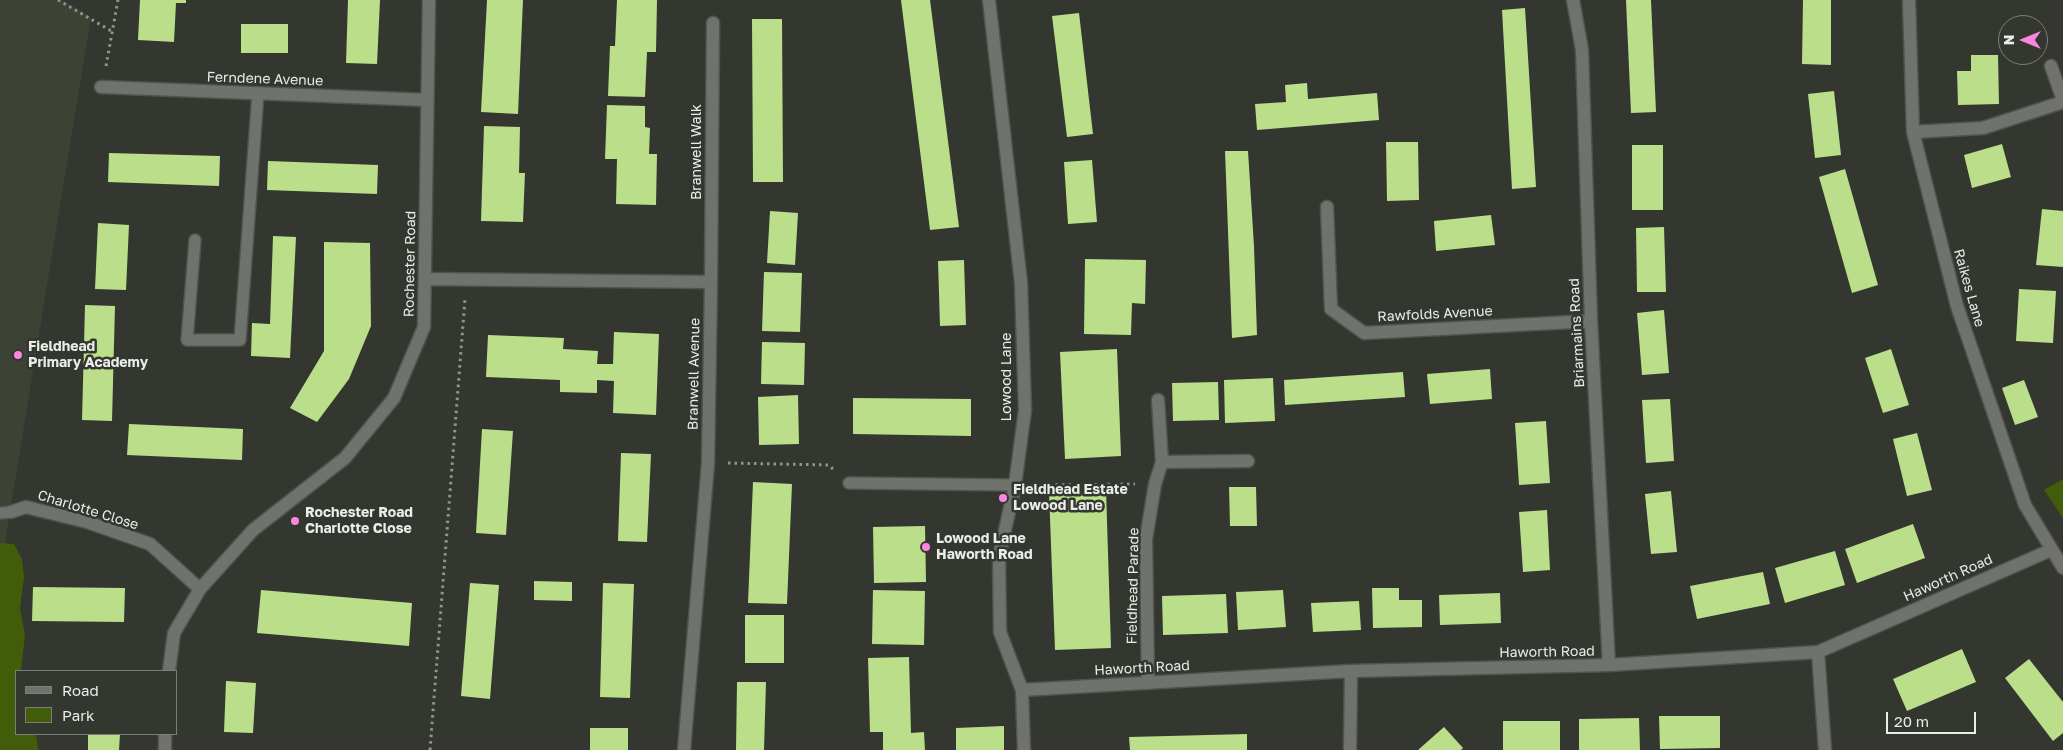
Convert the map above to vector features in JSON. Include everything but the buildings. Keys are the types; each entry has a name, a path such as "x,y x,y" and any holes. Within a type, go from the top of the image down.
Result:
{"street":[{"name":"Rochester Road","path":"169,670 174,632 200,589 253,530 344,458 394,398 424,327 429,0"},
{"name":"Lowood Lane","path":"989,0 1021,283 1025,410 1015,485 999,557 1000,632 1022,690 1024,750"},
{"name":"Briarmains Road","path":"1573,0 1582,50 1591,321 1608,665"},
{"name":"Raikes Lane","path":"1909,0 1913,132 1956,306 2025,505 2063,568"},
{"name":"Branwell Walk","path":"710,282 712,23"},
{"path":"1913,132 1983,128 2063,101 2051,66"},
{"name":"Ferndene Avenue","path":"101,87 427,100"},
{"name":"Rawfolds Avenue","path":"1327,207 1331,309 1364,333 1591,321"},
{"path":"425,279 710,282"},
{"name":"Branwell Avenue","path":"684,750 708,462 710,282"},
{"name":"Fieldhead Parade","path":"1148,683 1146,539 1155,484 1162,462 1158,400"},
{"path":"1162,462 1248,461"},
{"name":"Charlotte Close","path":"6,512 26,507 87,522 150,544 200,589"},
{"name":"Haworth Road","path":"1022,690 1351,671 1608,665 1818,652 2051,550"},
{"path":"1818,652 1825,750"},
{"path":"1350,750 1351,671"},
{"path":"164,750 165,735"}],"lane":[{"path":"196,240 186,340 240,340 258,93"},
{"path":"849,483 1015,485"}],"path":[{"path":"58,0 113,32"},
{"path":"101,87 118,0"},
{"path":"430,750 467,280"},
{"path":"708,462 828,466 849,483"},
{"path":"1015,485 1155,484"}],"shaded area":[{"name":"Fieldhead Primary Academy","path":"0,0 62,0 91,17 0,573"}],"green space":[{"path":"2063,479 2063,518 2044,490"},
{"path":"0,543 14,544 22,559 24,577 20,608 25,635 21,670 15,670 15,735 36,735 38,750 0,750"}],"place":[{"name":"Fieldhead Primary Academy","path":"18,355"},
{"name":"Fieldhead Estate Lowood Lane","path":"1003,498"},
{"name":"Rochester Road Charlotte Close","path":"295,521"},
{"name":"Lowood Lane Haworth Road","path":"926,547"}]}
